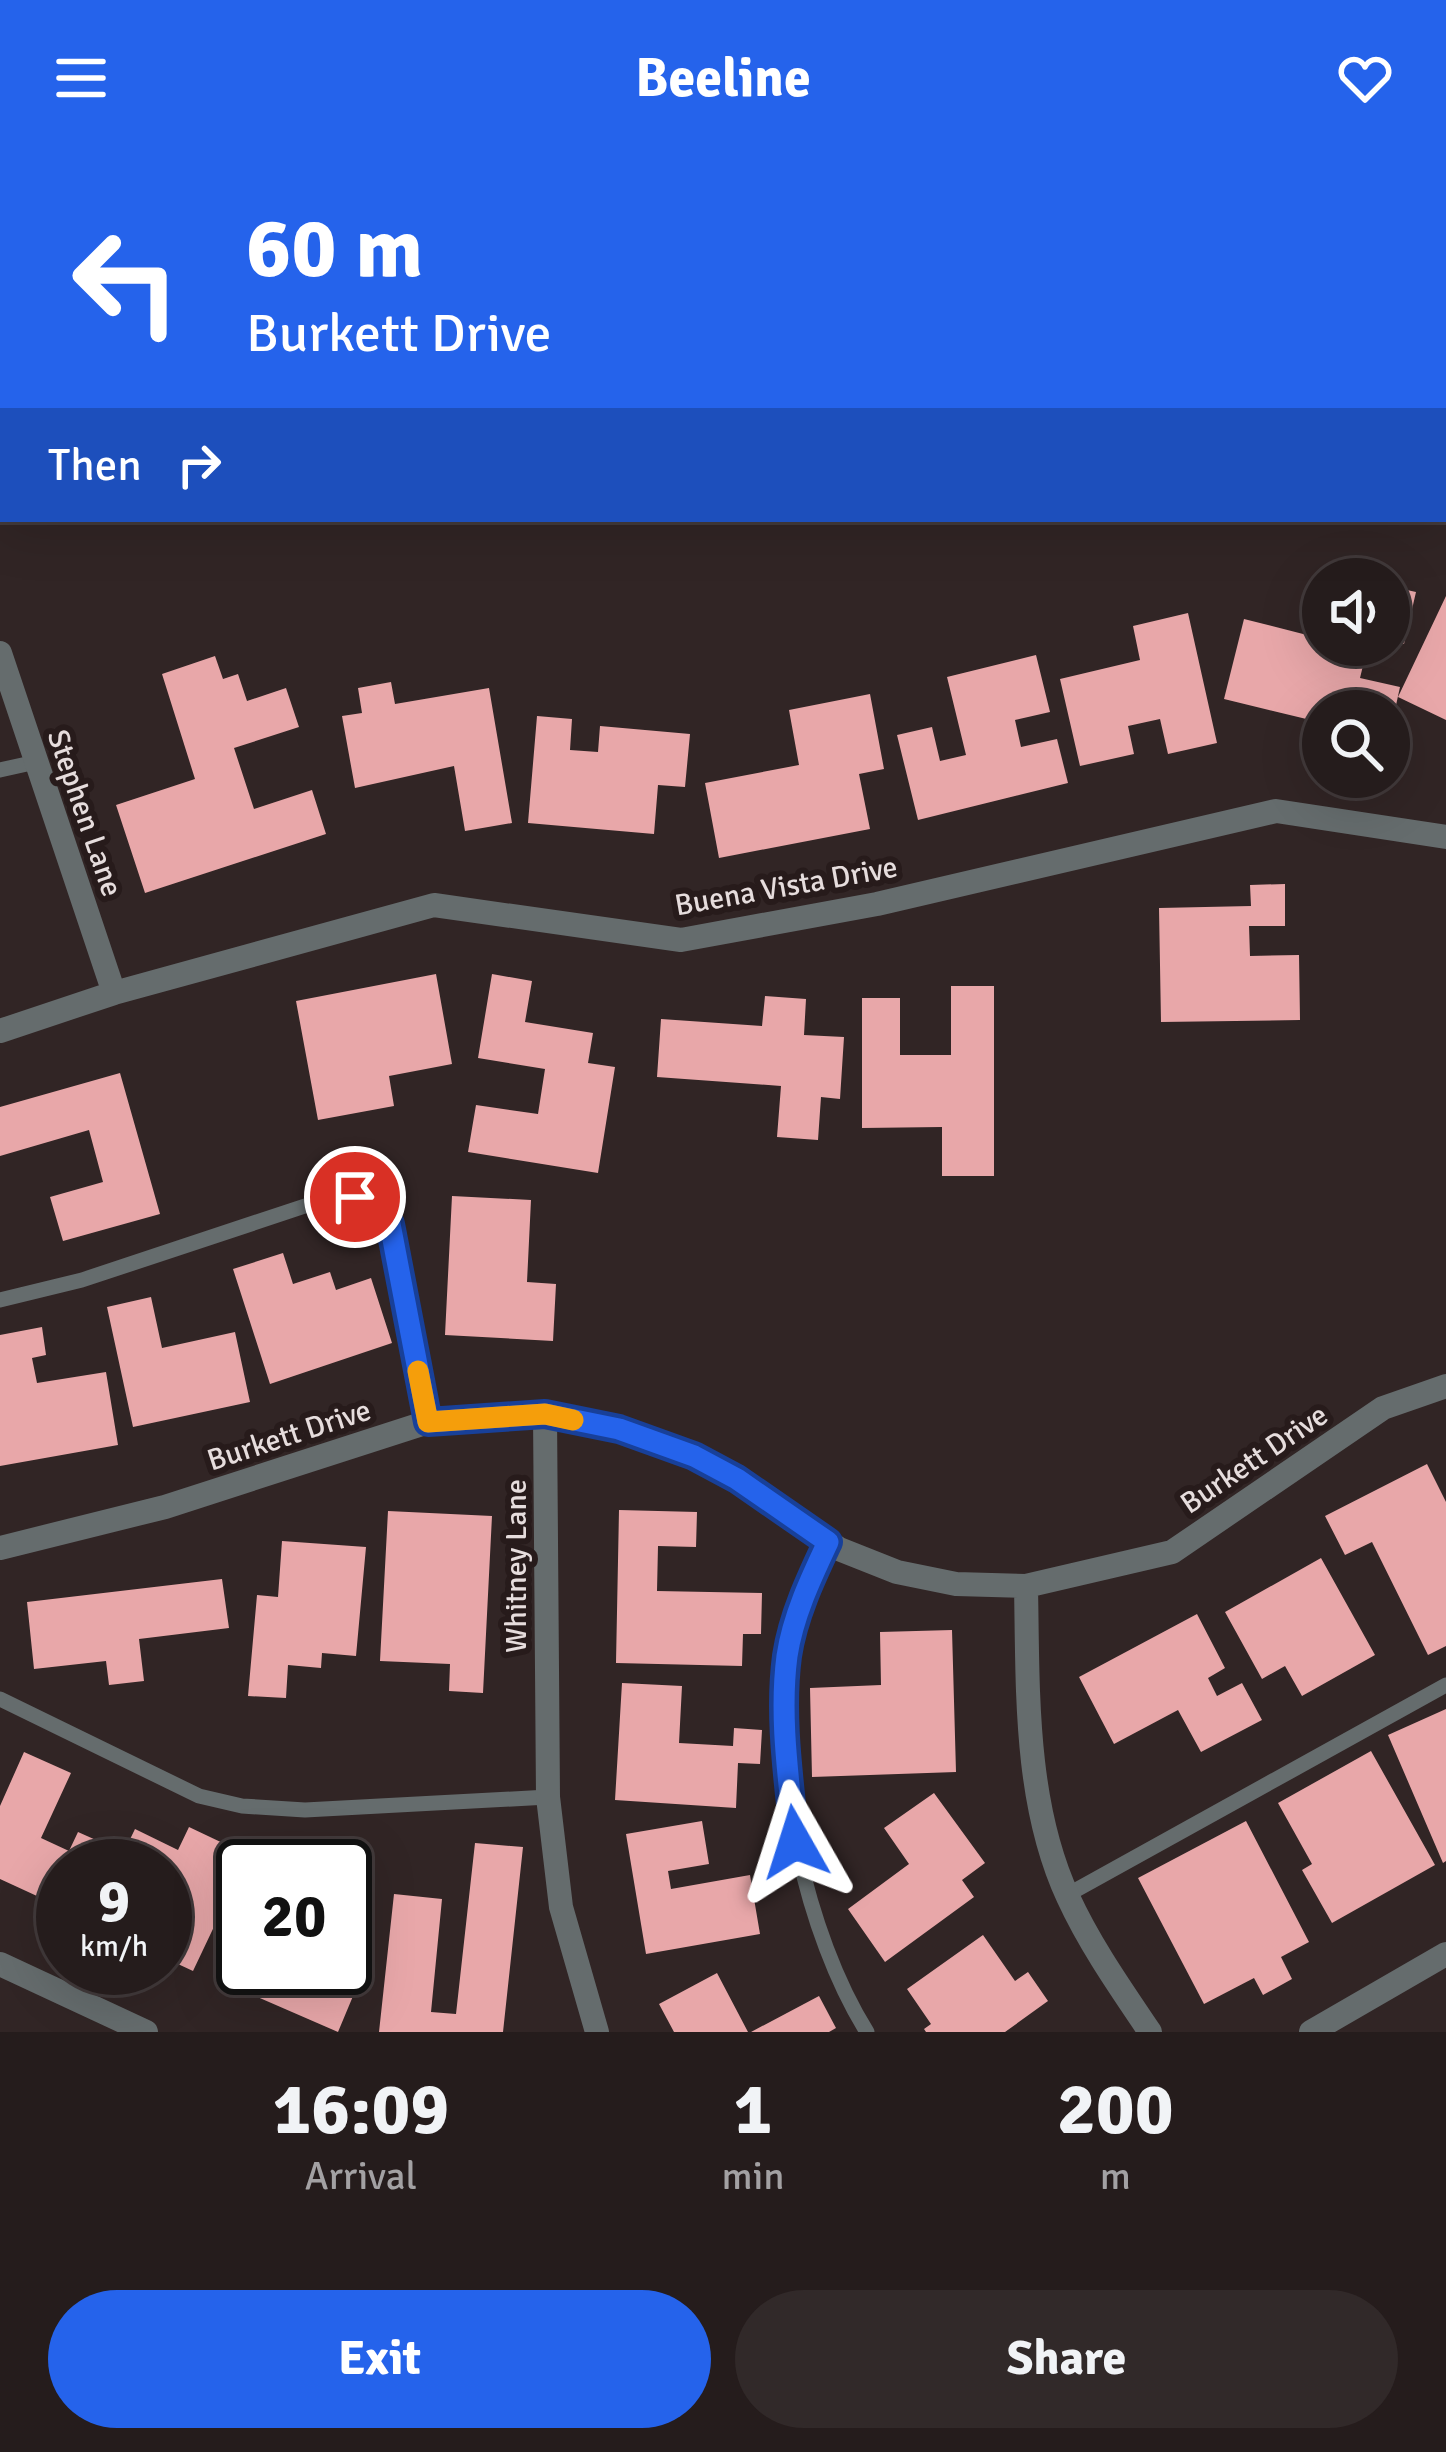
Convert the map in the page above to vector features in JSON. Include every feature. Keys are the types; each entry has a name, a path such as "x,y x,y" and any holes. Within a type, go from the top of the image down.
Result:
{"street":[{"name":"Stephen Lane","path":"0,653 114,993"},
{"name":"Buena Vista Drive","path":"0,1030 114,993 434,905 681,940 877,904 1276,811 1446,837"},
{"name":"Burkett Drive","path":"0,1548 165,1507 428,1422 545,1414 619,1429 694,1456 737,1479 828,1542 897,1572 956,1584 1026,1586 1172,1552 1383,1408 1446,1386"},
{"name":"Whitney Lane","path":"545,1414 548,1797 561,1907 597,2032"},
{"path":"1026,1586 1029,1720 1044,1822 1067,1895 1150,2032"},
{"path":"1311,2032 1446,1954"},
{"path":"0,1964 146,2032"}],"lane":[{"path":"0,770 36,762"},
{"path":"0,1300 82,1280 306,1204 355,1197 377,1208 390,1224 428,1422"},
{"path":"828,1542 808,1586 788,1652 784,1699 788,1775 795,1842 816,1918 867,2032"},
{"path":"1067,1895 1446,1685"},
{"path":"0,1699 199,1796 242,1806 305,1810 548,1797"}],"building":[{"path":"1446,596 1446,720 1410,703 1410,690 1401,690"},
{"path":"1188,613 1217,743 1168,754 1160,719 1128,726 1134,754 1080,766 1060,679 1140,660 1133,626"},
{"path":"1244,619 1302,634 1302,666 1363,666 1360,678 1399,690 1302,690 1302,718 1224,699"},
{"path":"1036,655 1050,712 1015,720 1021,747 1057,739 1068,783 918,820 897,735 932,727 940,761 966,755 947,677"},
{"path":"215,656 223,679 238,674 247,701 286,688 299,727 234,748 254,809 312,790 326,834 145,893 116,805 195,779 162,674"},
{"path":"391,682 395,704 489,688 512,823 465,831 454,766 355,788 342,716 362,713 358,688"},
{"path":"870,694 884,769 859,774 870,829 719,858 705,783 799,765 789,710"},
{"path":"537,716 572,719 570,750 598,752 600,726 690,734 685,787 658,785 654,834 528,823"},
{"path":"1285,884 1285,926 1249,926 1250,956 1299,955 1300,1020 1161,1022 1159,908 1251,906 1250,885"},
{"path":"436,974 452,1064 389,1076 394,1106 318,1120 296,1001"},
{"path":"492,974 532,981 525,1022 593,1033 588,1063 615,1067 598,1173 468,1152 476,1105 538,1114 545,1069 478,1058"},
{"path":"951,986 994,986 994,1176 942,1176 942,1127 862,1128 862,998 900,998 900,1055 951,1055"},
{"path":"765,996 806,999 804,1035 844,1037 840,1099 821,1097 818,1140 777,1137 781,1086 657,1077 661,1019 762,1026"},
{"path":"120,1073 160,1214 63,1241 50,1197 103,1182 89,1130 0,1156 0,1107"},
{"path":"452,1196 531,1200 527,1282 556,1284 553,1341 445,1335"},
{"path":"283,1253 293,1284 330,1272 336,1290 371,1278 392,1343 270,1384 233,1269"},
{"path":"151,1297 162,1348 235,1332 250,1402 133,1427 107,1307"},
{"path":"42,1327 46,1355 32,1358 37,1383 106,1372 118,1445 0,1466 0,1335"},
{"path":"1427,1464 1446,1502 1446,1646 1428,1655 1372,1542 1345,1555 1325,1516"},
{"path":"619,1510 697,1512 696,1547 658,1546 657,1591 762,1593 761,1634 743,1634 742,1666 616,1663"},
{"path":"388,1511 492,1516 483,1693 449,1691 450,1664 380,1661"},
{"path":"282,1541 366,1547 356,1656 322,1653 321,1668 288,1665 286,1698 248,1696 257,1595 278,1597"},
{"path":"1321,1558 1375,1655 1302,1696 1285,1666 1262,1679 1225,1612"},
{"path":"222,1579 229,1628 139,1639 144,1681 109,1685 106,1661 34,1669 27,1602"},
{"path":"1197,1614 1225,1668 1208,1678 1217,1696 1242,1683 1262,1720 1201,1752 1178,1710 1114,1744 1079,1677"},
{"path":"952,1630 956,1772 812,1777 810,1688 881,1685 880,1632"},
{"path":"622,1683 682,1686 679,1743 733,1746 734,1728 762,1730 760,1764 738,1763 736,1808 615,1800"},
{"path":"1446,1709 1446,1861 1443,1863 1388,1735"},
{"path":"1371,1751 1435,1865 1332,1923 1302,1870 1312,1864 1278,1803"},
{"path":"24,1752 71,1773 43,1839 36,1839 36,1896 0,1879 0,1806"},
{"path":"934,1793 985,1863 962,1880 974,1897 885,1962 848,1909 909,1864 884,1828"},
{"path":"702,1821 709,1864 668,1871 671,1889 750,1875 760,1934 646,1954 626,1834"},
{"path":"1246,1821 1309,1942 1281,1957 1292,1979 1263,1995 1254,1978 1204,2004 1138,1878"},
{"path":"189,1827 216,1840 216,1922 193,1971 192,1839 183,1839"},
{"path":"135,1829 155,1839 130,1839"},
{"path":"475,1843 523,1847 503,2032 379,2032 394,1894 442,1899 431,2012 456,2014"},
{"path":"983,1935 1015,1981 1028,1972 1048,2001 1005,2032 926,2032 931,2024 907,1989"},
{"path":"717,1973 748,2032 674,2032 659,2004"},
{"path":"253,1995 353,1995 338,2032"},
{"path":"819,1996 836,2028 829,2032 751,2032"}],"slow traffic":[{"path":"418,1371 428,1422 545,1414 573,1420"}],"route":[{"path":"355,1197 377,1208 390,1224 428,1422 545,1414 619,1429 694,1456 737,1479 828,1542 808,1586 788,1652 784,1699 795,1842"}]}
